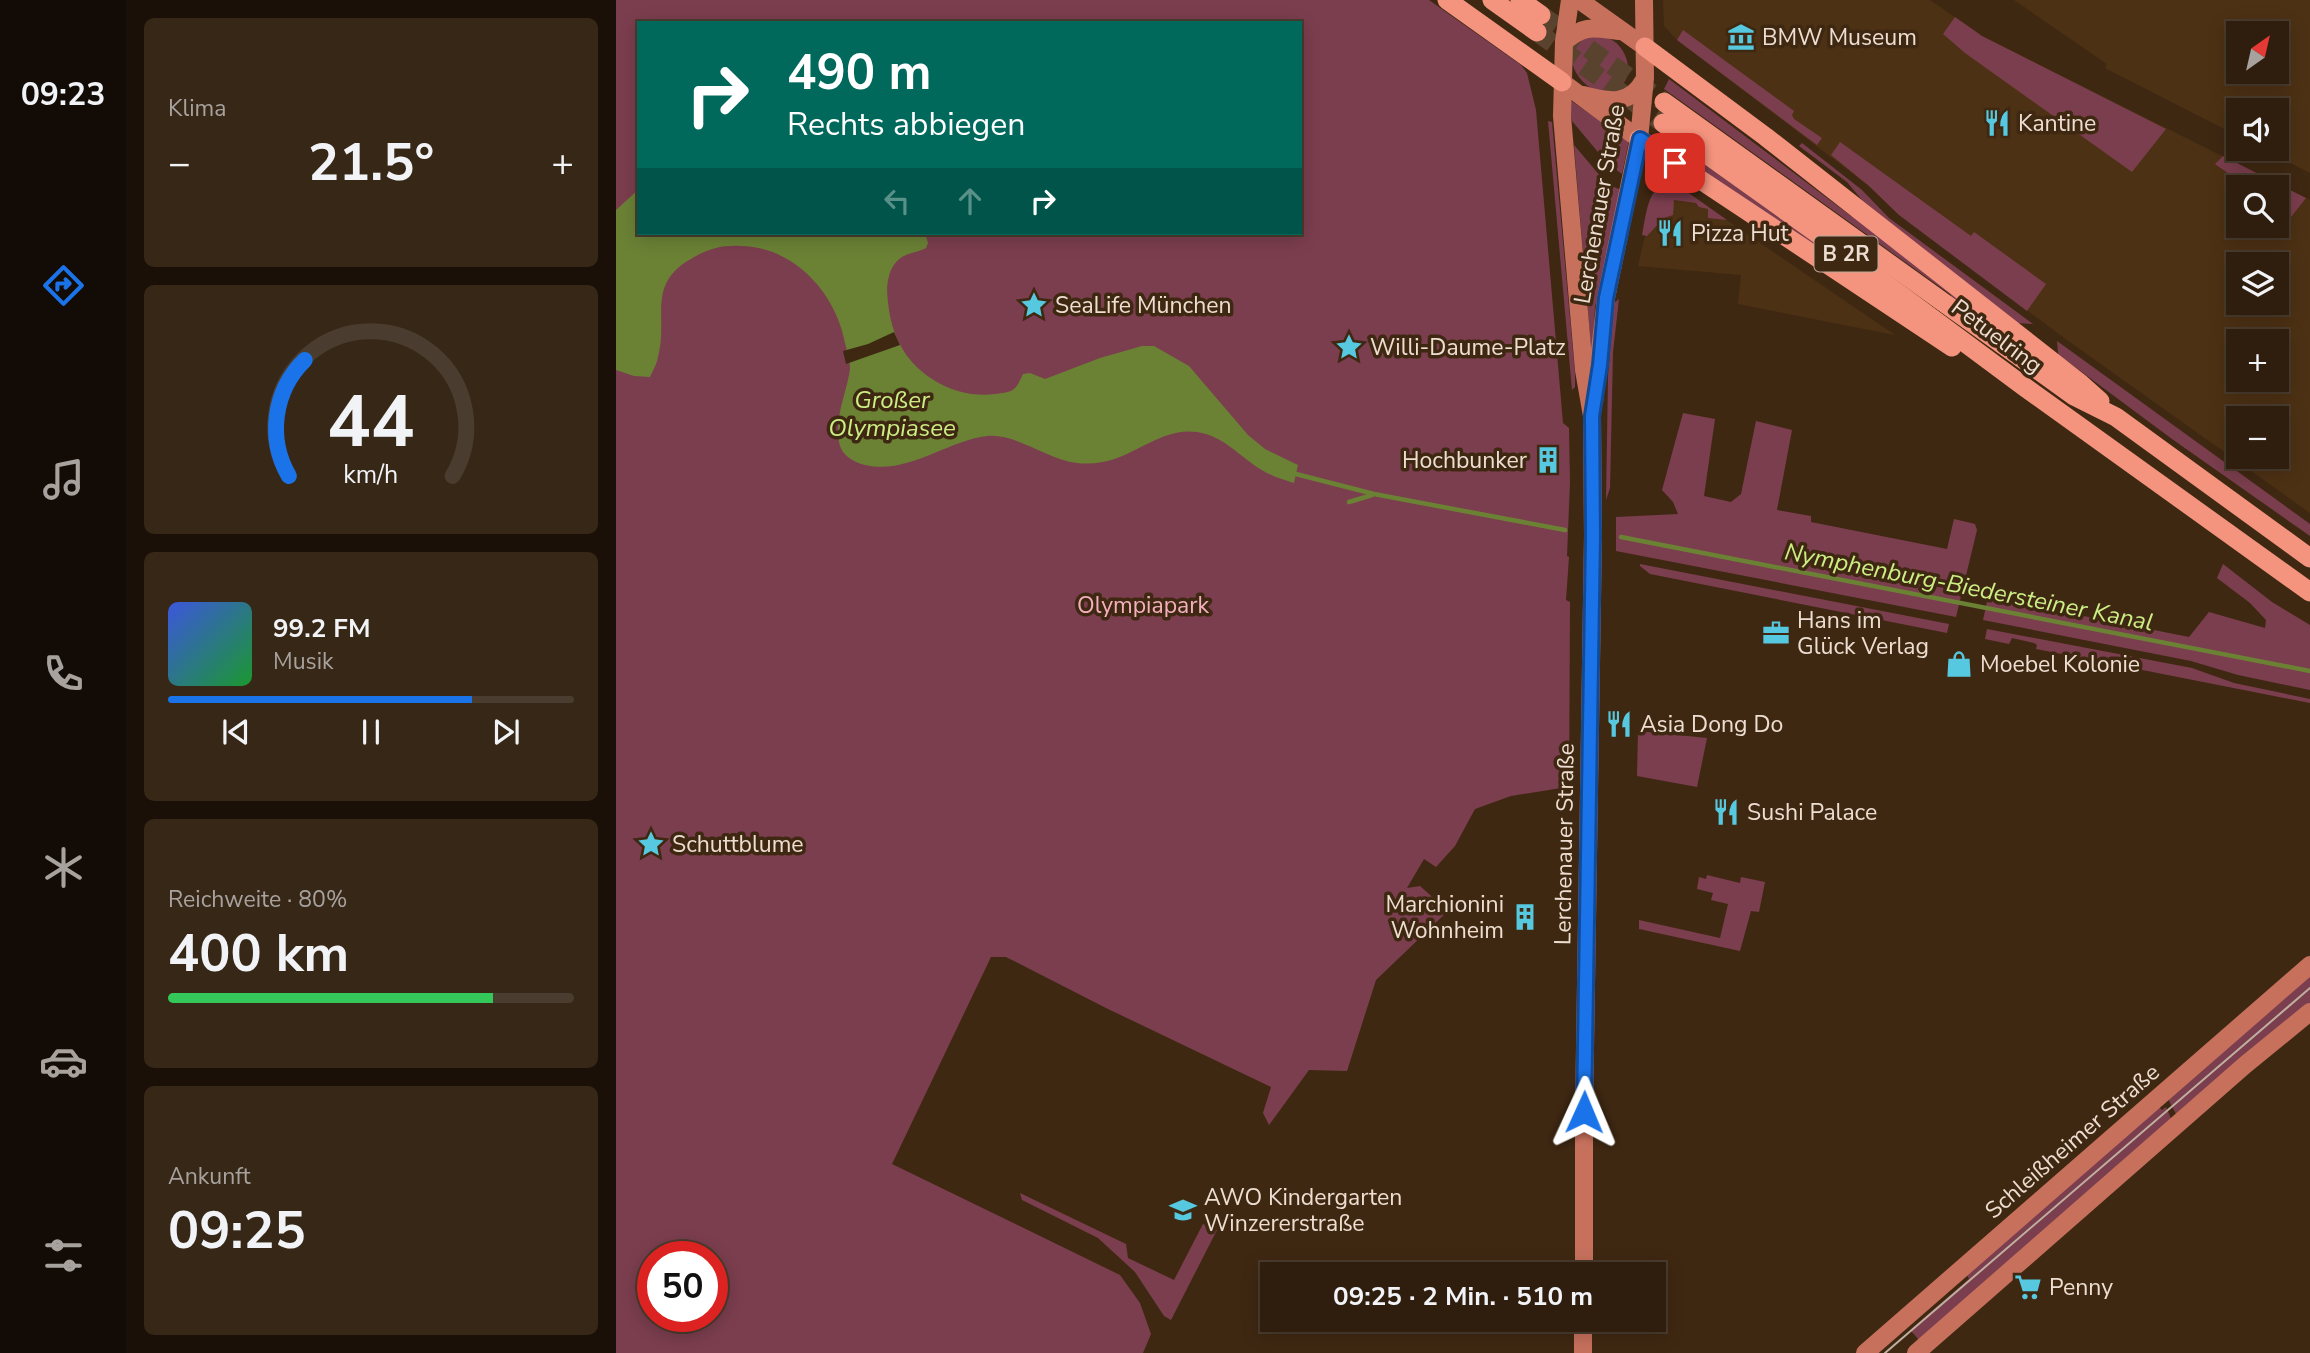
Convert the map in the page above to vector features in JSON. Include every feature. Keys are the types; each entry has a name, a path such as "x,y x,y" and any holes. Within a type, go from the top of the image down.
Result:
{"highway":[{"path":"1447,0 1569,88"},
{"path":"1492,0 1539,23 1520,0"},
{"path":"1646,47 1995,316 2081,384 2116,417"},
{"name":"Petuelring","path":"1664,102 2074,396 2116,417 2310,558"},
{"name":"Petuelring","path":"1663,123 2308,590"},
{"path":"1640,139 1921,328 2026,388"}],"main road":[{"name":"Lerchenauer Straße","path":"1570,0 1564,42 1569,88 1562,116 1580,330 1592,416 1593,536 1584,1262"},
{"path":"1579,0 1646,47"},
{"name":"Lerchenauer Straße","path":"1592,416 1606,298 1640,139 1646,47 1644,0"},
{"path":"1564,42 1577,31 1584,29 1624,32"},
{"path":"1569,88 1605,100 1624,99 1639,89 1645,78"},
{"path":"1569,88 1640,139"},
{"name":"Schleißheimer Straße","path":"1865,1353 2310,965"},
{"path":"1916,1353 2245,1065 2310,1012"},
{"path":"1583,1332 1583,1353"}],"shaded area":[{"path":"1663,0 1930,0 1982,36 2226,158 2226,161 2232,161 2260,175 2226,175 2226,238 2289,238 2289,190 2310,200 2310,513 2248,469 2289,469 2289,406 2226,406 2226,453 2067,340 1899,215 1869,186 1677,40 1664,26"},
{"path":"2014,0 2310,0 2310,173 2286,161 2289,161 2289,98 2226,98 2226,130 2105,68 2107,64"},
{"path":"1678,187 1895,335 1738,304 1741,275 1638,266 1646,232"}],"green space":[{"name":"Olympiapark","path":"616,0 1429,0 1521,65 1527,73 1536,110 1563,423 1569,428 1569,557 1566,600 1570,602 1569,803 1560,802 1561,788 1511,796 1475,809 1455,846 1436,867 1424,859 1407,888 1420,886 1448,911 1376,980 1347,1071 1309,1070 1269,1125 1263,1113 1271,1087 1006,957 991,957 892,1164 1120,1275 1140,1303 1151,1334 1143,1353 616,1353"},
{"path":"1955,17 1982,36 2166,129 2132,172 1965,53 1943,34"},
{"path":"1683,30 1794,111 1794,119 1822,138 1817,145 1677,40"},
{"path":"1588,36 1611,39 1625,54 1627,75 1616,90 1604,92 1592,89 1582,81 1575,70 1572,58 1576,46"},
{"path":"1669,79 1851,216 1860,218 2037,357 1950,298 1951,295 1664,89"},
{"path":"1570,100 1629,140 1622,174 1608,164 1572,121 1568,102"},
{"path":"1548,121 1552,122 1575,373 1575,387 1572,390"},
{"path":"1661,132 1879,288 1666,148"},
{"path":"1840,142 1971,236 1974,232 2046,284 2027,311 1899,215 1831,155"},
{"path":"1802,143 1862,190 1889,218 2033,324 2016,323 1862,200 1847,182 1799,146"},
{"path":"1574,145 1607,184 1621,190 1595,307 1592,360"},
{"path":"2223,156 2226,161 2233,161 2261,175 2231,175 2215,164"},
{"path":"1669,182 1676,184 1727,220 1708,218 1708,209 1699,207 1696,203 1674,200 1673,215 1664,218 1647,236 1642,235 1652,196 1656,189"},
{"path":"2289,189 2306,198 2291,217 2289,216"},
{"path":"1619,299 1613,352 1610,488 1606,500 1608,376 1614,303"},
{"path":"2057,341 2226,463 2226,469 2234,469 2310,524 2310,536 2067,361 2059,362"},
{"path":"1683,413 1715,419 1704,496 1731,502 1741,494 1756,421 1792,430 1777,510 1811,516 1811,522 1947,549 1954,519 1975,524 1977,530 1956,617 1616,551 1616,517 1678,514 1673,502 1662,490"},
{"path":"1640,564 1949,624 1947,633 1650,574"},
{"path":"2223,564 2272,602 2310,625 2310,690 2238,675 2191,661 1983,620 1988,597 2189,637 2209,612 2265,628 2266,620 2250,603 2217,578"},
{"path":"1987,629 2192,668 2234,683 2310,699 2310,703 2036,649 2037,645 2034,643 2012,638 2009,644 1985,639"},
{"path":"1638,731 1707,738 1697,787 1637,776"},
{"path":"1707,875 1740,883 1741,877 1765,882 1759,912 1751,911 1740,951 1639,929 1639,920 1720,938 1728,904 1711,900 1713,893 1697,889 1699,877 1706,879"},
{"path":"2310,975 2310,1004 2176,1114 2168,1099"},
{"path":"2159,1107 2162,1110 2166,1107 2172,1121 1920,1341 1910,1330 1969,1279 1966,1273"},
{"path":"1020,1193 1126,1244 1128,1258 1174,1280 1203,1224 1217,1230 1171,1320 1164,1316 1135,1272 1098,1238 1022,1200"}],"water":[{"name":"Großer Olympiasee","path":"637,191 637,235 926,235 928,243 926,248 903,256 894,265 889,275 887,291 890,318 898,341 912,362 929,377 961,392 983,395 1003,393 1015,388 1023,374 1030,373 1045,379 1100,358 1142,346 1154,346 1189,366 1248,435 1265,449 1298,465 1294,483 1264,471 1223,442 1197,432 1167,435 1111,460 1095,463 1065,461 998,436 972,439 912,462 896,465 881,467 856,462 845,454 839,442 839,414 850,366 833,307 810,277 795,264 761,248 718,248 701,253 680,266 664,289 661,342 657,362 650,377 634,376 616,370 616,210"}],"pier":[{"path":"894,332 900,345 846,364 843,351 868,344"}],"waterway":[{"name":"Nymphenburg-Biedersteiner Kanal","path":"1292,473 1374,494 1565,530"},
{"path":"1349,502 1372,495"},
{"name":"Nymphenburg-Biedersteiner Kanal","path":"1621,537 2310,671"}],"tunnel":[{"path":"1541,15 1664,102"},
{"path":"1537,32 1663,123"}],"tram line":[{"path":"1885,1353 2310,988"}],"place":[{"name":"BMW Museum","path":"1741,37"},
{"name":"Kantine","path":"1997,123"},
{"name":"Pizza Hut","path":"1670,233"},
{"name":"SeaLife München","path":"1034,305"},
{"name":"Willi-Daume-Platz","path":"1349,347"},
{"name":"Hochbunker","path":"1548,460"},
{"name":"Hans im Glück Verlag","path":"1776,633"},
{"name":"Moebel Kolonie","path":"1959,664"},
{"name":"Asia Dong Do","path":"1619,724"},
{"name":"Sushi Palace","path":"1726,812"},
{"name":"Schuttblume","path":"651,844"},
{"name":"Marchionini Wohnheim","path":"1525,917"},
{"name":"AWO Kindergarten Winzererstraße","path":"1183,1210"},
{"name":"Penny","path":"2028,1287"}],"route":[{"path":"1584,1112 1593,536 1592,416 1606,298 1640,139 1675,163"}]}
